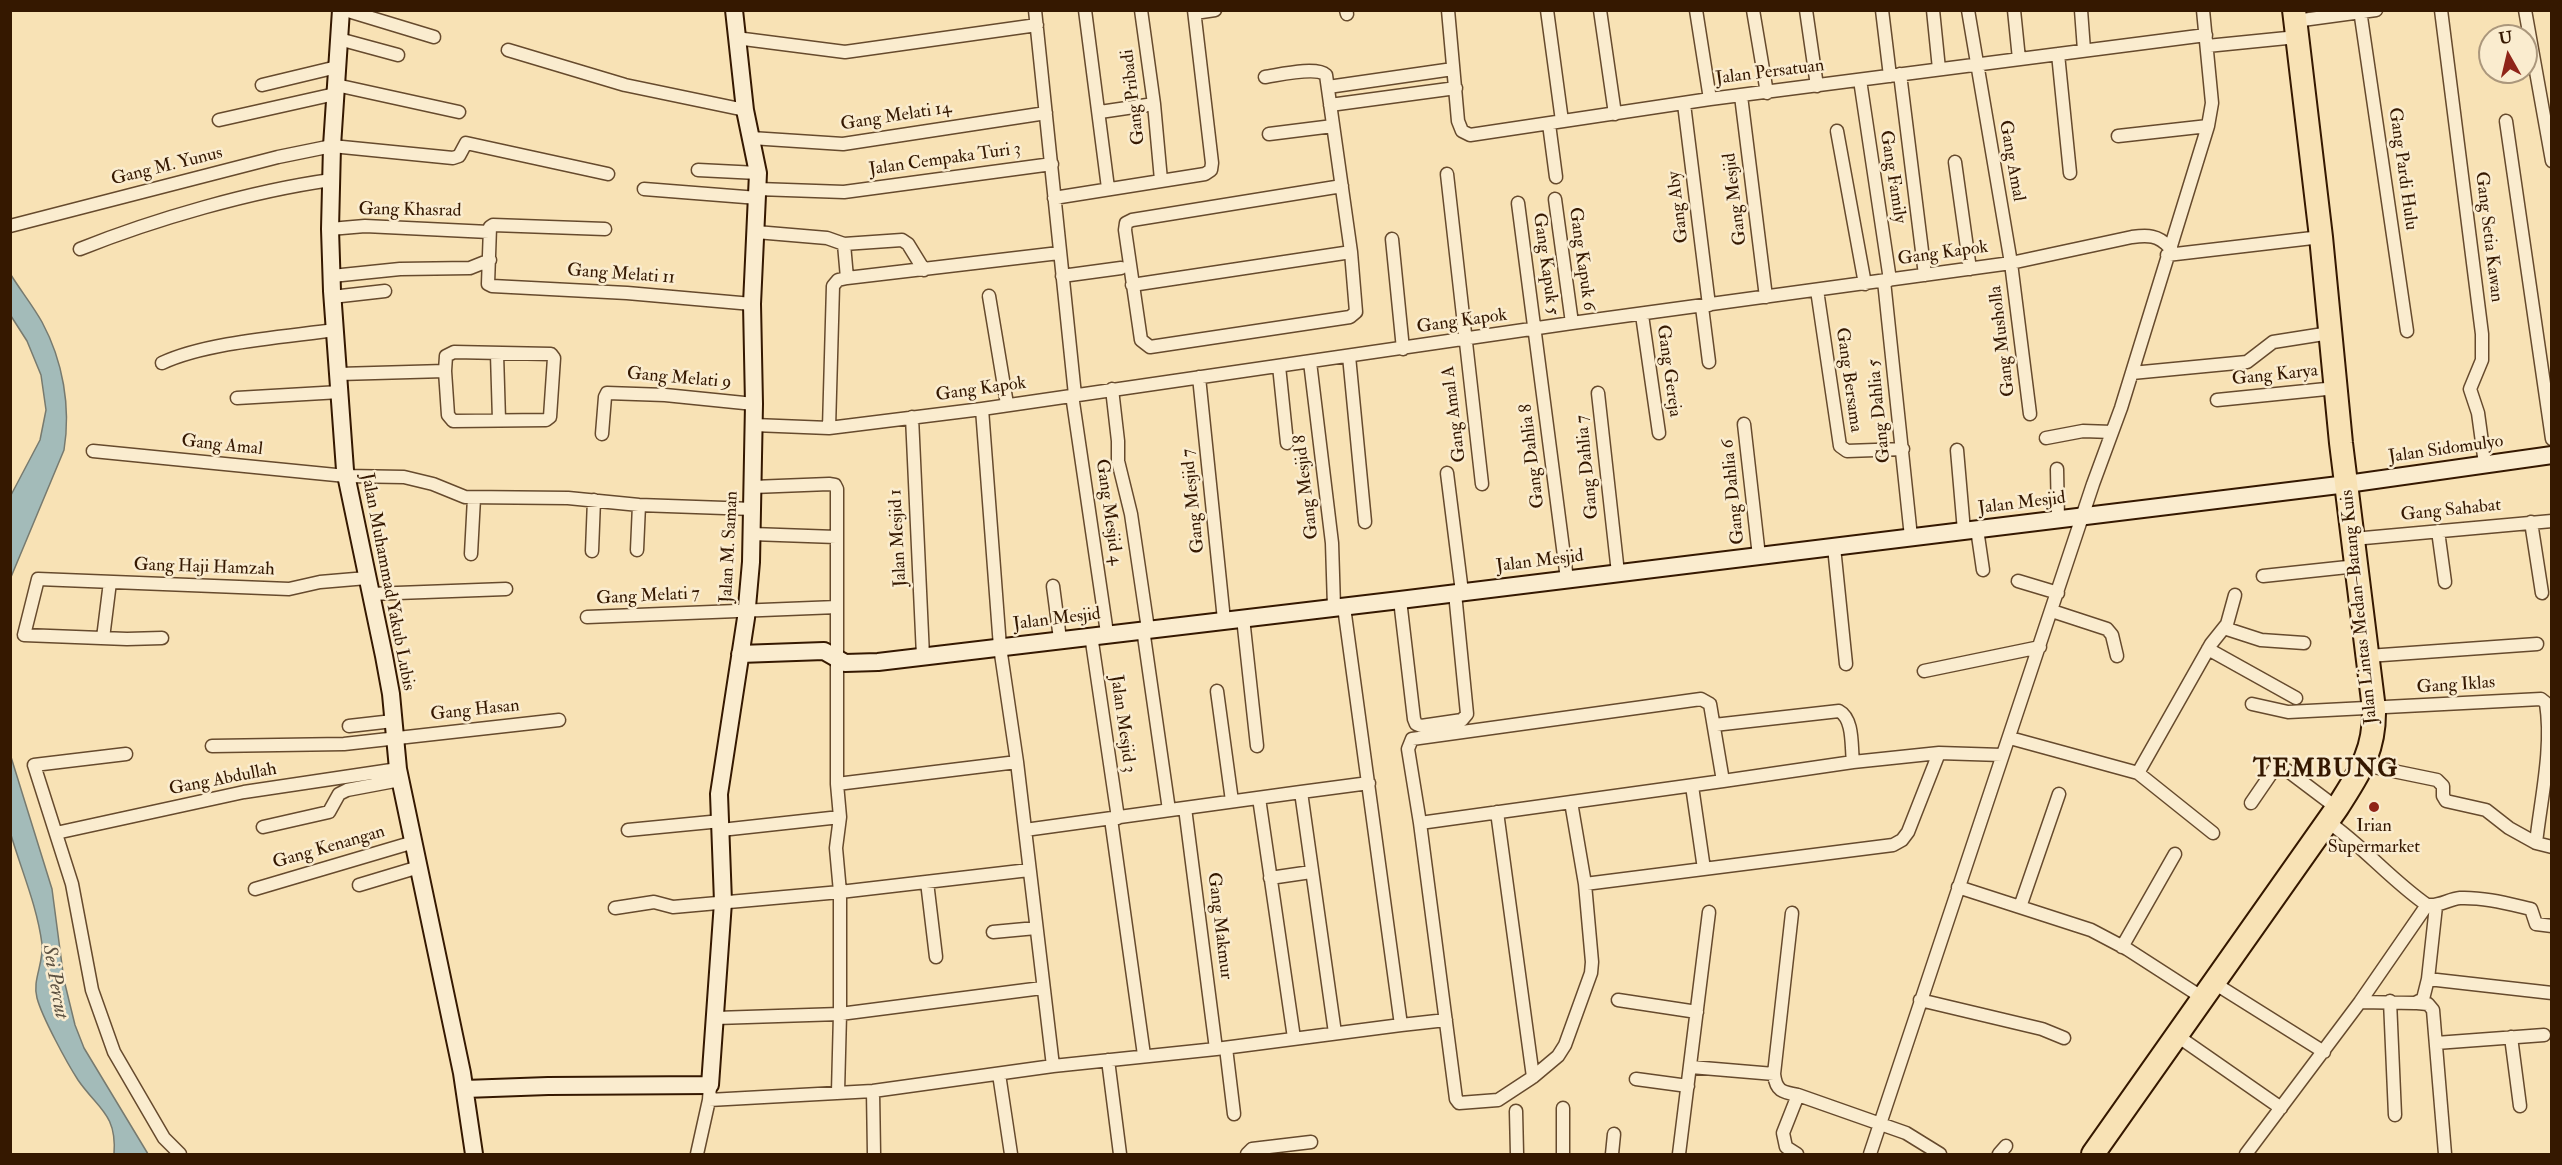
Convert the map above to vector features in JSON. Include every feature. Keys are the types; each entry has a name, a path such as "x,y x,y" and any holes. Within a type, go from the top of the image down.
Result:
{"highway":[{"name":"Jalan Lintas Medan–Batang Kuis","path":"2093,1155 2332,815 2364,765 2372,744 2374,709 2296,23"}],"street":[{"path":"343,10 434,37"},
{"name":"Jalan Muhammad Yakub Lubis","path":"343,10 332,146 330,229 332,297 346,476 384,656 399,775 465,1089 474,1155"},
{"name":"Jalan M. Saman","path":"709,1093 723,902 719,794 747,610 753,509 752,304 758,187 745,110 734,10"},
{"name":"Gang Mesjid 4","path":"1035,10 1099,634"},
{"path":"1085,10 1100,112 1108,188"},
{"name":"Gang Pribadi","path":"1141,10 1154,104 1161,180"},
{"path":"1054,198 1208,174 1212,167 1194,12 1215,10"},
{"name":"Jalan Persatuan","path":"1448,10 1458,122 1462,131 1470,135 1710,99 2084,50 2206,41 2376,10"},
{"path":"1547,10 1562,121"},
{"path":"1600,10 1615,114"},
{"path":"1696,10 1710,99"},
{"path":"1753,10 1767,93"},
{"path":"1806,10 1817,86"},
{"path":"1882,10 1895,75 1925,275"},
{"path":"1933,10 1939,69"},
{"name":"Gang Amal","path":"1968,10 2011,263"},
{"path":"2014,10 2019,59"},
{"path":"2081,10 2084,50"},
{"path":"1870,1155 2002,755 2010,738 2132,373 2208,126 2212,103 2203,10"},
{"name":"Gang Setia Kawan","path":"2441,10 2482,334 2482,360 2470,389 2478,413 2485,464"},
{"path":"2525,10 2552,161"},
{"name":"Gang Pardi Hulu","path":"2360,12 2407,332"},
{"path":"736,38 844,52 1037,25"},
{"path":"339,39 398,55"},
{"path":"508,50 625,85 745,110"},
{"path":"2058,54 2070,173"},
{"path":"262,86 337,67"},
{"path":"1328,87 1453,69"},
{"path":"1265,76 1319,71 1326,75 1358,308 1350,317 1150,347 1141,340 1132,285 1126,223 1132,220 1341,186"},
{"path":"1389,78 1391,96"},
{"name":"Gang Family","path":"1860,80 1887,281"},
{"path":"1330,105 1456,88"},
{"path":"219,120 336,89 459,112"},
{"name":"Gang Mesjid","path":"1741,96 1766,297"},
{"path":"1100,112 1154,104"},
{"name":"Gang Aby","path":"1684,104 1709,362"},
{"name":"Gang Melati 14","path":"751,138 843,144 1046,112"},
{"path":"2506,121 2552,439"},
{"path":"1549,124 1556,177"},
{"path":"1269,134 1333,126"},
{"path":"2118,136 2208,126"},
{"path":"1837,131 1865,284"},
{"name":"Gang M. Yunus","path":"10,226 266,160 332,146 453,158 459,156 464,144 468,144 608,174"},
{"path":"1955,162 1970,269"},
{"name":"Jalan Cempaka Turi 3","path":"758,187 843,192 1052,164"},
{"path":"698,170 758,187"},
{"name":"Gang Amal A","path":"1447,174 1482,484"},
{"path":"81,249 199,209 307,183 331,180"},
{"path":"644,189 758,187"},
{"name":"Gang Kapuk 6","path":"1555,199 1572,323"},
{"name":"Gang Kapuk 5","path":"1518,203 1536,330"},
{"name":"Gang Khasrad","path":"330,229 365,226 489,232 490,227 499,224 605,229"},
{"path":"332,276 400,269 470,268 490,260 489,232"},
{"path":"756,232 827,238 844,244 902,240 908,244 924,270"},
{"name":"Gang Kapok","path":"754,425 829,428 982,409 1572,323 2011,263 2132,237 2152,236 2162,239 2168,251"},
{"path":"2168,251 2321,237"},
{"path":"1392,239 1403,349"},
{"path":"844,244 847,278"},
{"path":"1132,285 1351,252"},
{"path":"829,428 833,286 838,280 1059,253"},
{"name":"Gang Melati 11","path":"490,260 488,284 492,286 627,293 752,304"},
{"name":"Gang Musholla","path":"2011,263 2030,414"},
{"path":"1062,276 1121,268"},
{"name":"Gang Dahlia 5","path":"1887,281 1911,537"},
{"name":"Gang Bersama","path":"1817,290 1840,446 1847,451 1903,449"},
{"path":"332,297 385,291"},
{"path":"989,296 1007,404"},
{"name":"Gang Gereja","path":"1642,315 1659,433"},
{"path":"162,363 177,356 214,348 335,330"},
{"name":"Gang Dahlia 8","path":"1536,330 1567,579"},
{"path":"2132,373 2247,362 2272,342 2330,333"},
{"path":"450,353 548,353 554,358 550,417 546,420 450,419 445,371 446,356 450,353"},
{"path":"497,354 499,420"},
{"path":"1349,356 1365,522"},
{"name":"Gang Mesjid 8","path":"1310,362 1339,607 1369,783 1401,1025"},
{"path":"1279,366 1287,443"},
{"path":"339,374 445,371"},
{"name":"Gang Mesjid 7","path":"1199,377 1224,620"},
{"name":"Gang Karya","path":"2217,400 2336,388"},
{"path":"1112,389 1118,461 1131,514 1169,810"},
{"path":"237,398 340,393"},
{"name":"Gang Melati 9","path":"602,434 607,393 754,404"},
{"name":"Gang Dahlia 7","path":"1598,393 1618,573"},
{"path":"982,409 1000,647 1017,762 1053,1066"},
{"name":"Jalan Mesjid 1","path":"912,417 923,656"},
{"name":"Gang Dahlia 6","path":"1744,424 1759,556"},
{"path":"2046,438 2084,431 2112,432"},
{"path":"1956,450 1971,530 1983,570"},
{"name":"Gang Amal","path":"93,451 346,476 404,477 433,484 457,495 474,498 568,498 639,505 753,509"},
{"name":"Jalan Sidomulyo","path":"2347,484 2552,455"},
{"path":"2057,469 2058,519"},
{"path":"1400,600 1416,724 1421,726 1462,720 1467,714 1447,473"},
{"path":"753,487 829,484 834,485 837,489 837,784 840,817 837,848 840,892 838,1092"},
{"name":"Jalan Mesjid","path":"740,654 824,651 845,663 923,656 2347,484"},
{"path":"471,554 474,498"},
{"path":"592,551 594,500"},
{"path":"637,550 639,505"},
{"name":"Gang Sahabat","path":"2353,539 2552,520"},
{"path":"2531,522 2542,593"},
{"path":"2438,531 2445,582"},
{"path":"752,534 836,537"},
{"path":"1834,547 1846,664"},
{"path":"2263,576 2356,566"},
{"name":"Gang Haji Hamzah","path":"103,638 24,635 38,579 289,589 320,582 369,586 506,589"},
{"path":"2018,581 2058,593"},
{"path":"110,582 103,638 162,638"},
{"path":"1053,586 1060,639"},
{"path":"2138,773 2208,649 2229,620 2235,595"},
{"name":"Gang Melati 7","path":"587,617 837,607"},
{"path":"2052,611 2107,629 2112,635 2117,656"},
{"path":"1243,618 1257,746"},
{"path":"2224,628 2261,640 2304,643"},
{"name":"Jalan Mesjid 3","path":"1099,634 1114,819 1144,1055"},
{"path":"2368,656 2537,644"},
{"path":"1924,671 2040,647"},
{"path":"2208,649 2296,698"},
{"path":"1218,691 1232,801"},
{"path":"1571,802 1585,884 1592,952 1591,973 1565,1046 1533,1077 1498,1100 1459,1103 1456,1099 1408,749 1410,742 1416,737 1701,699 1710,704 1722,781"},
{"name":"Gang Iklas","path":"2252,704 2288,712 2541,699 2546,704 2548,713 2549,758"},
{"path":"1714,724 1839,711 1844,714 1848,722 1853,762"},
{"name":"Gang Hasan","path":"394,730 559,720"},
{"path":"349,726 394,730"},
{"path":"212,746 344,744 394,730"},
{"path":"2010,738 2138,773 2213,833"},
{"path":"1420,824 1853,762 1939,753 2002,755"},
{"path":"1585,884 1898,843 1908,831 1939,753"},
{"path":"126,754 34,765 72,884 92,990 114,1052 164,1138 180,1155"},
{"path":"2536,843 2549,758"},
{"path":"837,784 1017,762"},
{"path":"2364,765 2437,780 2443,786 2443,796 2446,801 2486,810 2502,823 2536,843 2552,847"},
{"path":"2251,803 2276,768 2284,768 2332,815 2349,837 2404,889 2431,906"},
{"path":"262,827 329,812 339,794 399,775"},
{"name":"Gang Abdullah","path":"56,833 244,792 399,775"},
{"path":"1025,830 1369,783"},
{"path":"1692,786 1704,869"},
{"path":"1300,792 1335,1033"},
{"path":"2020,907 2059,794"},
{"path":"1259,798 1294,1038"},
{"name":"Gang Makmur","path":"1185,808 1221,1048 1234,1114"},
{"path":"1497,812 1533,1077"},
{"path":"628,830 840,817"},
{"name":"Gang Kenangan","path":"255,889 414,842"},
{"path":"2122,947 2175,854"},
{"path":"359,885 419,867"},
{"path":"615,908 654,902 673,907 840,892 1029,870"},
{"path":"1270,878 1311,872"},
{"path":"927,882 936,957"},
{"path":"1958,887 2091,930 2324,1052"},
{"path":"2246,1155 2431,906 2462,898 2492,902 2531,909 2536,924 2552,926"},
{"path":"2417,1003 2423,999 2428,979 2431,906"},
{"path":"1679,1155 1709,912"},
{"path":"1792,912 1774,1074 1778,1090 1881,1122 1914,1136 1940,1155"},
{"path":"993,932 1036,928"},
{"path":"2428,979 2552,993"},
{"path":"716,1018 840,1014 1042,988"},
{"path":"1618,1000 1697,1012"},
{"path":"1920,1000 2042,1029 2064,1038"},
{"path":"2360,1002 2390,1001 2432,1006 2445,1155"},
{"path":"2390,1001 2396,1115"},
{"path":"465,1089 548,1086 709,1093 873,1091 1053,1066 1446,1020"},
{"path":"2176,1035 2281,1108"},
{"path":"2436,1043 2544,1035"},
{"path":"2511,1037 2520,1106"},
{"path":"1108,1060 1120,1155"},
{"path":"1691,1067 1774,1074"},
{"path":"999,1074 1011,1155"},
{"path":"1636,1079 1688,1086"},
{"path":"873,1091 874,1155"},
{"path":"697,1155 709,1093"},
{"path":"1797,1155 1786,1147 1783,1133 1798,1095"},
{"path":"1563,1108 1563,1155"},
{"path":"1516,1111 1517,1155"},
{"path":"1612,1155 1614,1134"},
{"path":"1248,1155 1252,1149 1311,1142"}],"water":[{"path":"11,275 38,316 55,352 64,384 66,434 64,450 11,577 11,495 40,440 46,410 41,375 27,341 11,316"},
{"name":"Sei Percut","path":"11,757 52,889 64,980 75,1025 84,1048 148,1154 114,1154 114,1141 109,1121 73,1072 55,1040 37,998 36,985 42,944 33,903 11,835 9,798"}],"place":[{"name":"Irian Supermarket","path":"2374,807"}],"district":[{"name":"TEMBUNG","path":"2326,771"}]}
